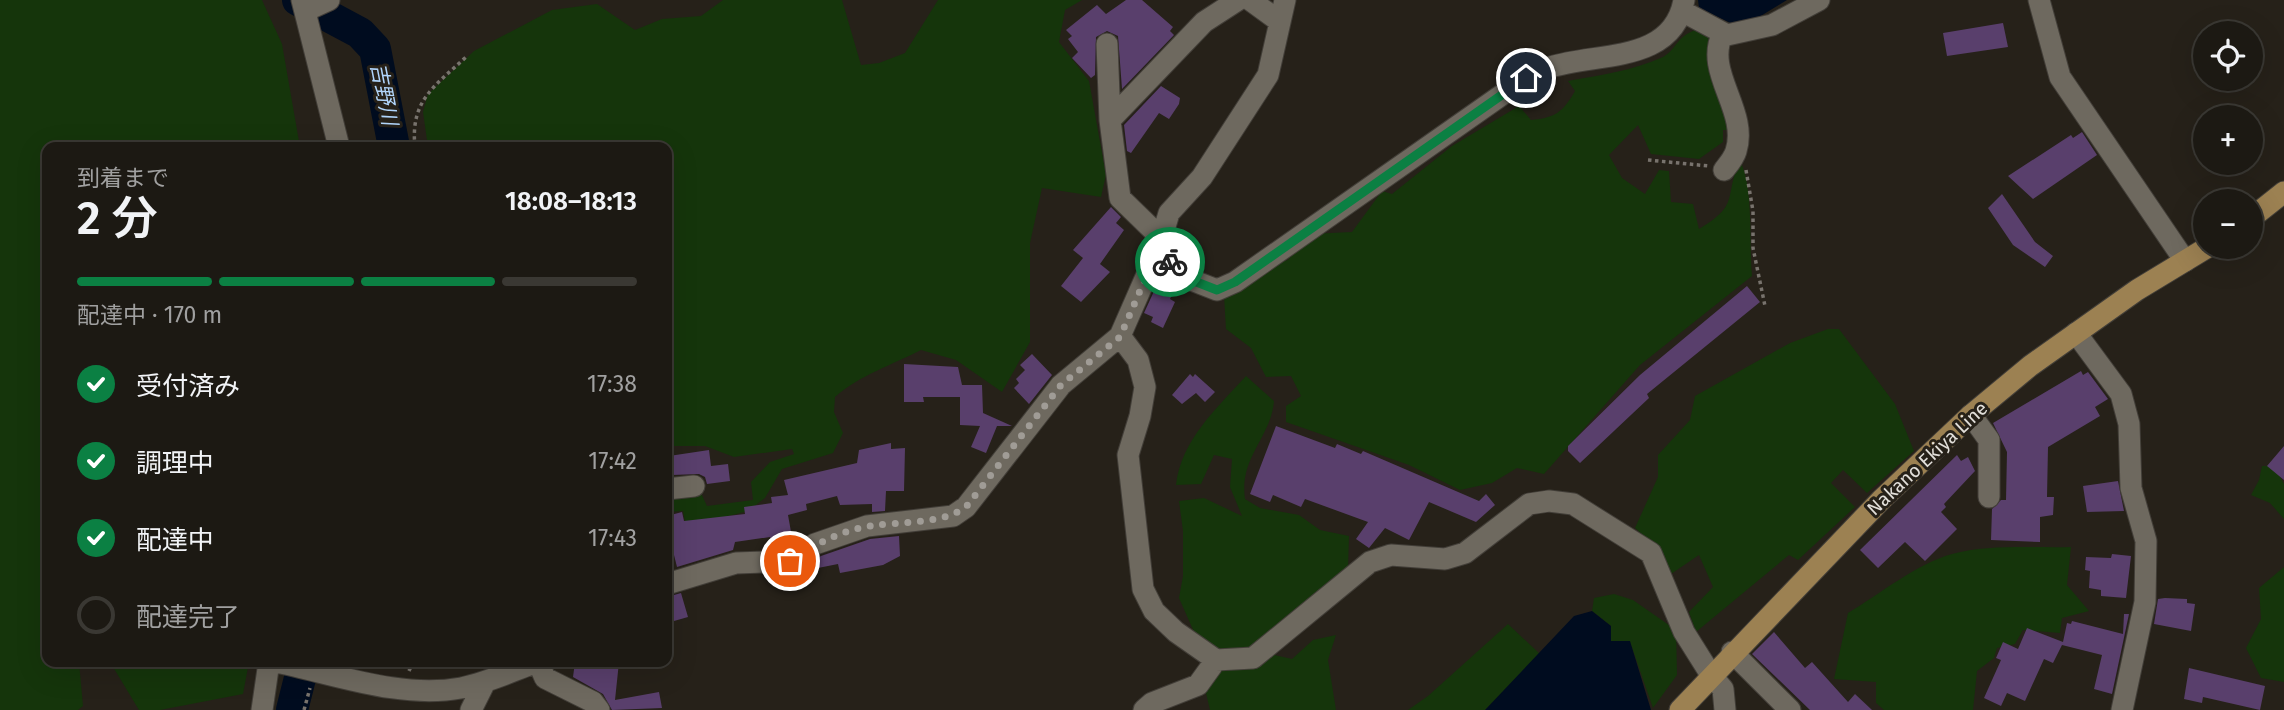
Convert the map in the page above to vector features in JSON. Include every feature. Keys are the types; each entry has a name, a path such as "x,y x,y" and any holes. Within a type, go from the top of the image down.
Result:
{"main road":[{"path":"2263,209 2284,192"},
{"name":"Nakano Ekiya Line","path":"1681,710 1711,675 1881,500 1971,415 2076,333 2137,290 2193,256"}],"street":[{"path":"329,0 304,5 338,142"},
{"path":"1110,120 1204,22 1238,0"},
{"path":"1250,0 1279,21"},
{"path":"672,582 736,563 790,561 815,544 867,526 953,516 966,507 1061,385 1120,337 1159,247 1169,213 1202,177 1268,75 1285,0"},
{"path":"1107,44 1110,120 1120,198 1155,232 1159,247 1166,258 1194,281 1217,290 1235,282 1526,78 1552,66 1616,56 1644,48 1666,36 1683,6 1723,33 1747,33 1772,25 1819,0"},
{"path":"2039,0 2060,77 2185,261"},
{"path":"1716,168 1736,152 1737,143 1737,120 1717,62 1717,44 1723,33"},
{"path":"2076,333 2121,394 2129,424 2131,488 2146,541 2144,602 2122,710"},
{"path":"1120,337 1138,360 1145,387 1140,416 1128,455 1143,589 1154,611 1176,632 1216,660 1253,658 1370,562 1391,555 1445,559 1465,553 1529,505 1549,501 1573,504 1651,553 1684,632 1711,675 1723,688 1725,710"},
{"path":"1971,415 1989,440 1989,497"},
{"path":"672,488 694,486"},
{"path":"1732,653 1790,710"},
{"path":"1144,710 1152,703 1198,685 1216,660"},
{"path":"262,710 268,667"},
{"path":"305,667 407,690 458,688 485,682 524,667"},
{"path":"540,667 545,678 554,685 594,707"},
{"path":"471,710 485,682"}],"path":[{"path":"414,142 413,127 425,95 466,57"},
{"path":"1737,143 1744,156 1749,184 1753,211 1753,248 1765,306"},
{"path":"1648,160 1716,168"}],"green space":[{"path":"0,0 262,0 282,44 299,142 42,142 42,667 79,667 83,706 78,710 0,710"},
{"path":"723,0 842,0 861,65 879,63 905,53 938,0 1082,0 1065,10 1059,42 1089,81 1106,175 1101,197 1042,188 1030,243 1030,342 1002,392 956,360 921,350 866,376 835,397 834,412 843,433 833,453 782,469 765,498 748,511 686,527 683,511 672,512 672,494 701,493 707,506 753,500 751,482 770,462 794,454 792,449 734,457 705,446 672,446 672,142 427,142 423,112 428,94 474,51 552,10 597,4 635,30 662,19 701,16"},
{"path":"1695,30 1707,31 1713,36 1708,39 1711,62 1731,130 1723,130 1723,142 1699,159 1651,154 1638,125 1609,155 1622,178 1645,194 1659,170 1669,171 1671,202 1693,204 1699,229 1726,206 1740,161 1749,201 1752,276 1640,365 1544,474 1517,468 1492,483 1460,490 1409,465 1286,422 1286,406 1301,396 1291,376 1266,377 1251,348 1226,329 1224,295 1268,265 1288,260 1309,234 1352,232 1382,191 1392,194 1452,146 1519,106 1531,120 1558,113 1575,91 1568,81 1651,62 1663,57 1684,36"},
{"path":"1828,329 1839,329 1895,404 1914,451 1867,493 1843,470 1831,483 1855,507 1798,560 1789,555 1696,632 1689,612 1713,587 1699,555 1671,574 1658,548 1635,528 1658,477 1658,455 1690,420 1695,396 1790,343"},
{"path":"1246,376 1274,401 1272,414 1247,471 1245,499 1260,508 1299,515 1320,530 1349,536 1348,569 1253,648 1210,650 1198,641 1179,598 1183,576 1183,531 1179,501 1204,498 1242,516 1230,487 1232,459 1214,455 1201,484 1176,485 1179,469 1193,439 1212,413"},
{"path":"2262,466 2274,466 2284,484 2284,519 2270,503 2251,495 2259,480"},
{"path":"2071,547 2067,585 2089,611 2062,618 2060,633 2023,630 2015,644 1997,648 1994,658 1977,671 1973,710 1884,710 1876,703 1876,682 1834,679 1848,613 1912,572 1939,559 1966,551"},
{"path":"2284,567 2284,682 2261,678 2246,648 2261,619 2259,588"},
{"path":"1614,594 1633,600 1676,630 1677,675 1653,708 1630,642 1611,641 1611,626 1592,611 1594,598"},
{"path":"1508,624 1540,654 1485,710 1408,710 1428,696"},
{"path":"1336,635 1328,660 1336,710 1210,710 1206,693 1225,666 1270,654 1292,659 1313,640"},
{"path":"113,667 248,667 243,694 160,710 139,710"}],"water":[{"path":"1698,0 1787,0 1741,28 1699,8"},
{"path":"1592,611 1611,626 1611,641 1630,641 1651,710 1485,710 1574,616"}],"building":[{"path":"1126,0 1142,0 1173,27 1170,31 1174,35 1122,89 1118,36 1107,31 1096,37 1095,75 1091,78 1072,58 1078,52 1068,39 1072,36 1066,30 1097,5 1106,14"},
{"path":"2003,23 2008,47 1947,56 1943,33"},
{"path":"1161,86 1180,98 1179,104 1169,119 1159,113 1131,153 1127,151 1124,125"},
{"path":"2082,132 2097,155 2033,199 2008,176 2071,135 2073,138"},
{"path":"2002,194 2035,242 2053,256 2045,267 2013,245 1988,208"},
{"path":"1111,207 1121,217 1116,223 1124,230 1100,264 1110,272 1081,302 1061,286 1083,258 1073,250"},
{"path":"1161,276 1177,284 1170,299 1175,302 1163,328 1151,322 1153,317 1144,313"},
{"path":"1747,286 1760,302 1647,394 1649,398 1580,463 1568,451 1568,446 1640,375"},
{"path":"1032,354 1052,375 1029,404 1014,388 1019,383 1016,379 1025,370 1020,365"},
{"path":"904,364 958,367 962,385 982,385 983,413 1012,426 997,426 986,453 971,447 980,426 960,425 960,397 923,397 924,402 904,402"},
{"path":"2081,371 2083,375 2088,372 2108,399 2095,407 2100,416 2048,447 2047,497 2054,497 2053,515 2040,517 2040,542 1991,540 1992,509 2001,500 2006,500 2007,452 1993,423"},
{"path":"1190,374 1193,377 1195,374 1215,392 1205,402 1196,393 1182,404 1172,395"},
{"path":"1276,426 1335,448 1337,444 1361,454 1363,451 1479,501 1486,494 1495,505 1476,522 1429,502 1409,540 1385,528 1369,548 1356,539 1368,522 1305,499 1301,507 1273,495 1270,502 1250,494"},
{"path":"891,443 891,449 905,448 904,491 886,491 885,511 872,512 872,504 840,505 837,496 806,504 807,510 788,515 793,543 786,548 772,549 770,537 735,542 733,550 677,567 672,556 672,515 682,512 684,521 745,514 744,507 772,503 771,497 788,495 784,480 857,463 859,450"},
{"path":"2284,446 2284,480 2267,466"},
{"path":"709,450 711,466 728,464 730,481 707,484 705,477 699,474 672,475 672,456"},
{"path":"1957,455 1961,461 1968,457 1975,471 1944,504 1946,507 1941,512 1957,529 1925,561 1905,542 1878,568 1860,550"},
{"path":"2118,481 2124,511 2087,512 2083,486"},
{"path":"899,536 900,556 883,565 840,573 838,564 818,568 816,559 821,556 870,539"},
{"path":"2112,554 2131,556 2126,598 2101,596 2101,590 2089,588 2090,571 2085,570 2086,557 2111,558"},
{"path":"681,593 688,617 672,622 672,596"},
{"path":"2158,599 2187,599 2187,603 2195,604 2191,631 2154,624"},
{"path":"2124,614 2129,614 2112,694 2094,689 2102,655 2062,645 2053,663 2044,659 2025,701 2007,693 2001,706 1984,698 2001,660 1996,658 2003,642 2018,649 2027,628 2063,642 2067,623 2071,624 2072,621 2123,634"},
{"path":"1774,632 1805,668 1812,662 1848,702 1855,694 1872,710 1810,710 1752,654"},
{"path":"574,667 618,667 615,700 659,692 662,708 612,710 603,694 573,677"},
{"path":"2189,668 2265,686 2260,710 2203,697 2202,703 2184,699"}],"waterway":[{"name":"吉野川","path":"298,0 360,33 375,49 393,142"},
{"name":"吉野川","path":"292,710 303,667"}],"way so far":[{"path":"790,561 815,544 867,526 953,516 966,507 1061,385 1120,337 1159,247 1170,262"}],"route":[{"path":"1170,262 1194,281 1217,290 1235,282 1526,78"}]}
